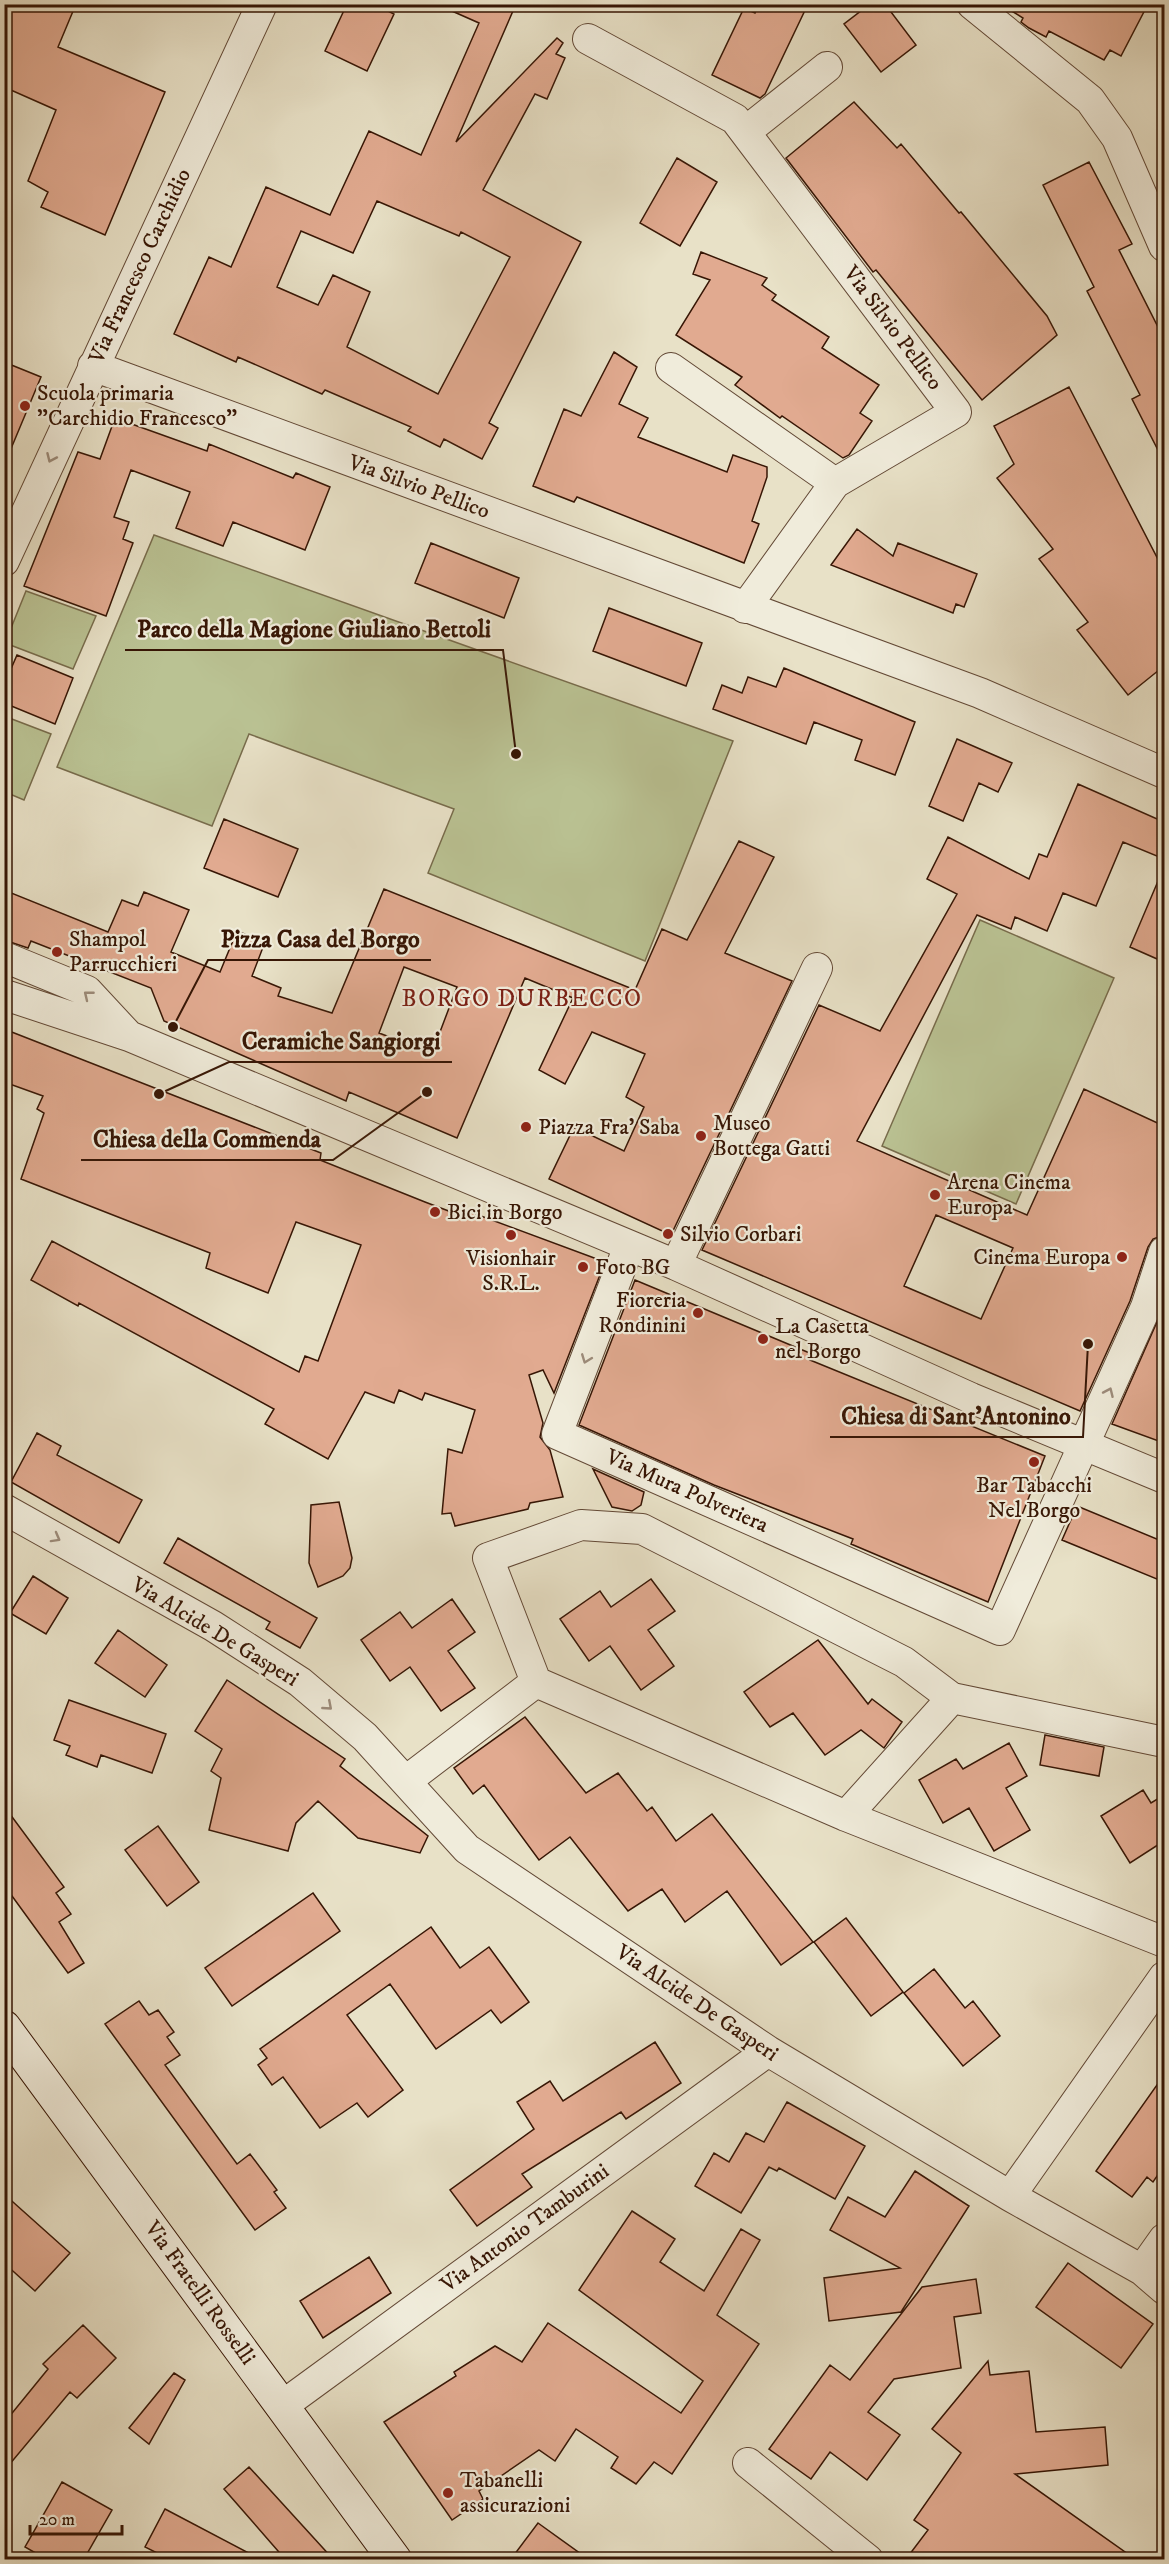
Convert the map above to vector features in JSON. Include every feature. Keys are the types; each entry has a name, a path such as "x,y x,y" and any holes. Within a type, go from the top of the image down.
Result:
{"main road":[{"name":"Via Fratelli Rosselli","path":"4,2028 395,2559"}],"street":[{"name":"Via Francesco Carchidio","path":"4,561 262,4"},
{"path":"972,4 1090,100 1117,138 1164,246"},
{"name":"Via Silvio Pellico","path":"588,39 735,118 956,412 835,483 745,608"},
{"path":"745,132 826,67"},
{"name":"Via Silvio Pellico","path":"93,366 980,693 1164,773"},
{"path":"671,368 835,483"},
{"path":"4,957 87,991 129,1036"},
{"path":"676,1265 817,968"},
{"path":"5,995 129,1036 499,1178 629,1246 972,1398 1164,1478"},
{"name":"Via Mura Polveriera","path":"629,1246 557,1434 1000,1630 1085,1445"},
{"path":"1085,1445 1146,1307 1164,1252"},
{"name":"Via Alcide De Gasperi","path":"4,1509 213,1626 300,1682 364,1737 467,1849 768,2051 1153,2280"},
{"path":"1164,1742 952,1698 904,1662 642,1529 581,1525 488,1558 536,1683 846,1816 1164,1942"},
{"path":"406,1781 536,1683"},
{"path":"846,1816 952,1698"},
{"path":"1010,2196 1164,1977"},
{"name":"Via Antonio Tamburini","path":"282,2406 768,2051"},
{"path":"1153,2280 1164,2239"},
{"path":"748,2463 868,2559"}],"green space":[{"path":"154,535 733,741 645,961 428,873 454,809 249,734 212,826 57,767"},
{"path":"26,591 96,616 73,669 5,643"},
{"path":"4,716 51,734 24,800 5,792"},
{"path":"980,920 1114,978 1016,1204 882,1146"}],"building":[{"path":"4,4 76,4 58,47 165,92 105,235 41,207 48,192 28,181 56,110 4,87"},
{"path":"347,4 374,4 394,14 367,71 325,51"},
{"path":"436,4 516,4 456,142 557,38 563,43 556,54 565,58 547,99 535,94 483,190 581,242 489,423 498,428 482,459 444,439 440,447 408,431 411,427 325,390 322,394 238,357 236,362 174,334 209,257 231,267 266,187 330,215 369,131 421,155 479,23","holes":["377,201 459,236 461,232 510,257 438,394 347,347 370,292 333,275 318,305 277,287 301,231 353,253"]},
{"path":"759,4 808,4 765,94 760,98 712,75 744,8 755,13"},
{"path":"870,4 885,4 916,45 881,72 844,24"},
{"path":"1000,4 1148,4 1121,56 1110,50 1104,60 1049,31 1046,37 1029,28 1021,22 1023,18"},
{"path":"854,102 897,148 901,144 959,213 961,212 1047,316 1057,335 982,400 876,270 873,272 786,158"},
{"path":"677,158 717,182 680,246 640,223"},
{"path":"1089,162 1132,244 1119,250 1164,339 1164,462 1132,399 1140,395 1087,291 1094,287 1043,185"},
{"path":"701,252 767,278 762,285 776,295 772,300 829,337 822,348 879,385 860,413 872,421 849,455 843,458 782,416 780,418 735,385 742,377 676,335 710,280 693,274"},
{"path":"614,352 637,367 619,404 648,418 638,437 727,472 733,455 767,467 767,477 752,521 759,524 744,563 577,497 574,502 533,486 564,409 581,416"},
{"path":"4,362 41,377 5,463 4,463"},
{"path":"1069,387 1164,571 1164,666 1128,695 1077,630 1088,622 1039,559 1053,549 997,478 1014,464 994,426"},
{"path":"115,418 207,451 209,444 293,478 296,473 330,487 305,550 233,522 223,546 176,528 190,492 131,470 114,517 129,522 123,539 133,543 106,616 24,586 78,452 100,459"},
{"path":"857,529 893,556 898,543 977,574 964,607 956,604 953,613 831,565"},
{"path":"431,543 519,578 504,618 415,583"},
{"path":"609,608 702,643 686,686 593,651"},
{"path":"17,655 73,678 55,724 4,703 4,685"},
{"path":"784,668 915,722 895,775 855,760 862,740 814,722 806,744 713,709 722,685 742,693 748,677 776,687"},
{"path":"957,739 1012,763 998,792 979,783 963,821 929,806"},
{"path":"1078,784 1164,822 1164,859 1123,842 1096,906 1063,893 1047,931 1015,917 1011,929 977,915 857,1141 1027,1215 1084,1089 1164,1126 1164,1235 1153,1239 1148,1247 1130,1301 1080,1411 702,1250 819,1005 880,1031 957,894 927,879 948,837 1029,879 1039,854 1047,857","holes":["936,1215 1013,1248 981,1319 904,1286"]},
{"path":"224,819 298,849 278,897 204,868"},
{"path":"739,841 774,857 725,953 792,981 671,1235 549,1179 574,1127 624,1151 644,1107 626,1097 645,1054 592,1032 565,1084 539,1070 573,998 525,978 457,1138 349,1092 346,1101 164,1021 151,988 31,941 28,948 4,940 4,890 108,932 122,900 138,906 144,892 189,910 171,952 220,972 237,931 265,942 252,976 281,988 278,996 332,1013 384,889 635,990 662,929 687,940","holes":["404,967 457,987 432,1053 379,1033"]},
{"path":"1164,867 1164,962 1130,947"},
{"path":"4,1029 321,1153 320,1160 425,1202 467,1218 470,1212 605,1262 554,1393 543,1370 529,1375 543,1423 540,1437 550,1450 563,1497 530,1503 528,1509 455,1526 451,1513 442,1514 448,1449 462,1453 475,1410 425,1393 422,1400 399,1390 394,1403 365,1392 328,1459 265,1424 274,1409 79,1303 78,1306 31,1280 52,1241 299,1372 305,1356 318,1361 361,1245 296,1222 268,1293 206,1268 210,1253 21,1179 44,1113 37,1109 43,1096 4,1082"},
{"path":"635,1280 812,1354 810,1360 1045,1456 988,1602 851,1544 853,1539 714,1485 579,1425"},
{"path":"1164,1306 1164,1443 1112,1424"},
{"path":"37,1433 61,1446 57,1455 142,1500 119,1543 11,1482"},
{"path":"593,1469 644,1492 641,1505 632,1511 612,1507"},
{"path":"339,1502 352,1558 350,1568 343,1576 318,1587 309,1563 311,1505"},
{"path":"1077,1506 1164,1542 1164,1582 1062,1540"},
{"path":"178,1538 317,1618 300,1648 266,1629 270,1622 164,1563"},
{"path":"33,1576 68,1598 46,1634 10,1613"},
{"path":"651,1579 675,1611 648,1630 674,1666 641,1690 610,1646 589,1661 560,1619 600,1591 611,1607"},
{"path":"452,1599 475,1632 448,1651 475,1688 441,1711 410,1667 390,1681 361,1640 400,1612 412,1628"},
{"path":"118,1630 167,1665 145,1697 95,1663"},
{"path":"818,1640 868,1704 872,1699 902,1722 884,1748 861,1730 825,1755 793,1713 770,1727 744,1692"},
{"path":"227,1680 345,1759 340,1766 428,1836 420,1853 358,1838 318,1801 296,1823 288,1851 209,1830 221,1778 211,1771 222,1749 195,1731"},
{"path":"69,1700 166,1734 152,1773 101,1755 97,1767 66,1755 70,1746 54,1740"},
{"path":"525,1717 586,1793 618,1773 647,1811 652,1807 676,1841 712,1814 813,1942 781,1965 727,1891 685,1922 662,1889 628,1911 570,1837 539,1860 484,1785 473,1794 454,1768"},
{"path":"1045,1735 1104,1747 1099,1776 1040,1765"},
{"path":"1009,1743 1027,1776 1006,1788 1030,1830 994,1851 969,1808 943,1823 919,1780 956,1759 963,1769"},
{"path":"1143,1790 1151,1803 1164,1795 1164,1841 1130,1863 1101,1816"},
{"path":"4,1806 64,1887 56,1893 71,1914 59,1922 84,1963 68,1973 4,1885"},
{"path":"158,1826 199,1882 167,1906 125,1850"},
{"path":"313,1893 340,1931 232,2006 205,1968"},
{"path":"846,1918 903,1992 871,2016 814,1942"},
{"path":"431,1927 460,1968 489,1947 529,2002 501,2023 491,2010 436,2049 390,1984 347,2015 403,2090 368,2117 357,2103 320,2128 283,2077 272,2085 258,2065 267,2058 260,2049"},
{"path":"934,1969 965,2008 973,2001 1000,2036 963,2066 904,1993"},
{"path":"139,2001 149,2015 158,2010 174,2032 167,2037 180,2055 165,2065 237,2164 250,2154 277,2190 274,2192 286,2208 255,2230 105,2024"},
{"path":"655,2042 681,2083 626,2119 621,2112 522,2174 532,2187 477,2226 450,2190 534,2129 517,2102 550,2081 563,2101"},
{"path":"1164,2075 1164,2166 1153,2182 1147,2177 1132,2197 1096,2171"},
{"path":"787,2102 865,2146 835,2199 779,2168 777,2171 769,2167 741,2213 695,2186 714,2153 729,2162 746,2133 764,2142"},
{"path":"915,2171 969,2206 901,2312 829,2321 824,2278 900,2268 830,2230 848,2197 885,2217"},
{"path":"4,2194 70,2253 35,2291 4,2263"},
{"path":"632,2211 675,2239 660,2262 704,2291 741,2229 760,2240 717,2315 759,2344 672,2474 654,2462 636,2484 611,2468 618,2457 576,2429 555,2461 539,2450 479,2491 483,2499 452,2520 384,2422 456,2376 454,2372 495,2346 522,2362 548,2323 681,2413 703,2381 579,2290"},
{"path":"369,2257 391,2293 323,2338 300,2301"},
{"path":"1068,2263 1153,2324 1121,2368 1036,2307"},
{"path":"976,2279 981,2313 954,2317 961,2368 894,2379 868,2412 900,2435 867,2480 830,2452 811,2479 769,2449 830,2365 850,2380 922,2287"},
{"path":"83,2325 116,2358 77,2398 70,2392 4,2471 4,2423 48,2369 43,2364"},
{"path":"988,2361 990,2375 1029,2371 1036,2432 1105,2427 1108,2465 1015,2474 1135,2559 906,2559 928,2530 914,2520 961,2453 932,2429"},
{"path":"174,2373 185,2380 149,2444 129,2428"},
{"path":"249,2467 333,2559 285,2559 224,2489"},
{"path":"62,2482 112,2510 84,2559 46,2559 25,2547"},
{"path":"165,2509 260,2559 169,2559 145,2547"},
{"path":"538,2523 588,2559 511,2559"}],"place":[{"name":"Scuola primaria \"Carchidio Francesco\"","path":"25,406"},
{"name":"Parco della Magione Giuliano Bettoli","path":"516,754"},
{"name":"Shampol Parrucchieri","path":"57,952"},
{"name":"Pizza Casa del Borgo","path":"173,1027"},
{"name":"Chiesa della Commenda","path":"427,1092"},
{"name":"Ceramiche Sangiorgi","path":"159,1094"},
{"name":"Piazza Fra' Saba","path":"526,1127"},
{"name":"Museo Bottega Gatti","path":"701,1136"},
{"name":"Arena Cinema Europa","path":"935,1195"},
{"name":"Bici in Borgo","path":"435,1212"},
{"name":"Silvio Corbari","path":"668,1234"},
{"name":"Visionhair S.R.L.","path":"511,1235"},
{"name":"Cinema Europa","path":"1122,1257"},
{"name":"Foto BG","path":"583,1267"},
{"name":"Fioreria Rondinini","path":"698,1313"},
{"name":"La Casetta nel Borgo","path":"763,1339"},
{"name":"Chiesa di Sant'Antonino","path":"1088,1344"},
{"name":"Bar Tabacchi Nel Borgo","path":"1034,1462"},
{"name":"Tabanelli assicurazioni","path":"448,2493"}],"district":[{"name":"BORGO DURBECCO","path":"522,999"}]}
